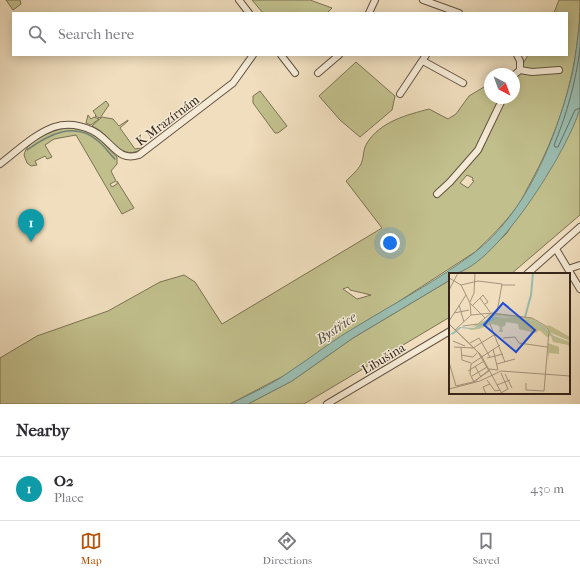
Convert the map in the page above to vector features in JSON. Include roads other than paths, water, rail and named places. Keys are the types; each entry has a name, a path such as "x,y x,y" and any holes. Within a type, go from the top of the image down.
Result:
{"street":[{"path":"239,0 248,12"},
{"path":"369,12 375,0"},
{"path":"423,0 447,11"},
{"name":"K Mrazírnám","path":"0,164 40,134 53,128 66,125 81,126 93,130 103,137 120,154 129,156 139,155 233,83 252,56"},
{"path":"282,56 295,73"},
{"path":"318,73 338,56"},
{"path":"518,56 520,61 520,68"},
{"path":"400,94 425,58 463,83"},
{"path":"520,70 532,72 559,70"},
{"path":"437,194 450,182 478,150 500,104"},
{"path":"528,273 580,227"},
{"path":"556,249 580,289"},
{"path":"568,269 580,265"},
{"name":"Libušina","path":"328,404 449,332"}],"water":[{"path":"580,20 580,108 573,126 546,178 507,232 487,254 467,268 449,273 449,281 353,338 292,381 248,404 230,404 275,381 350,330 432,282 474,253 492,237 509,218 523,197 547,151 564,103 571,79"}],"waterway":[{"path":"27,150 53,135 62,132 80,131 98,141 115,159"}],"place":[{"name":"O2","path":"31,242"}],"water label":[{"name":"Bystřice","path":"336,328"}]}
